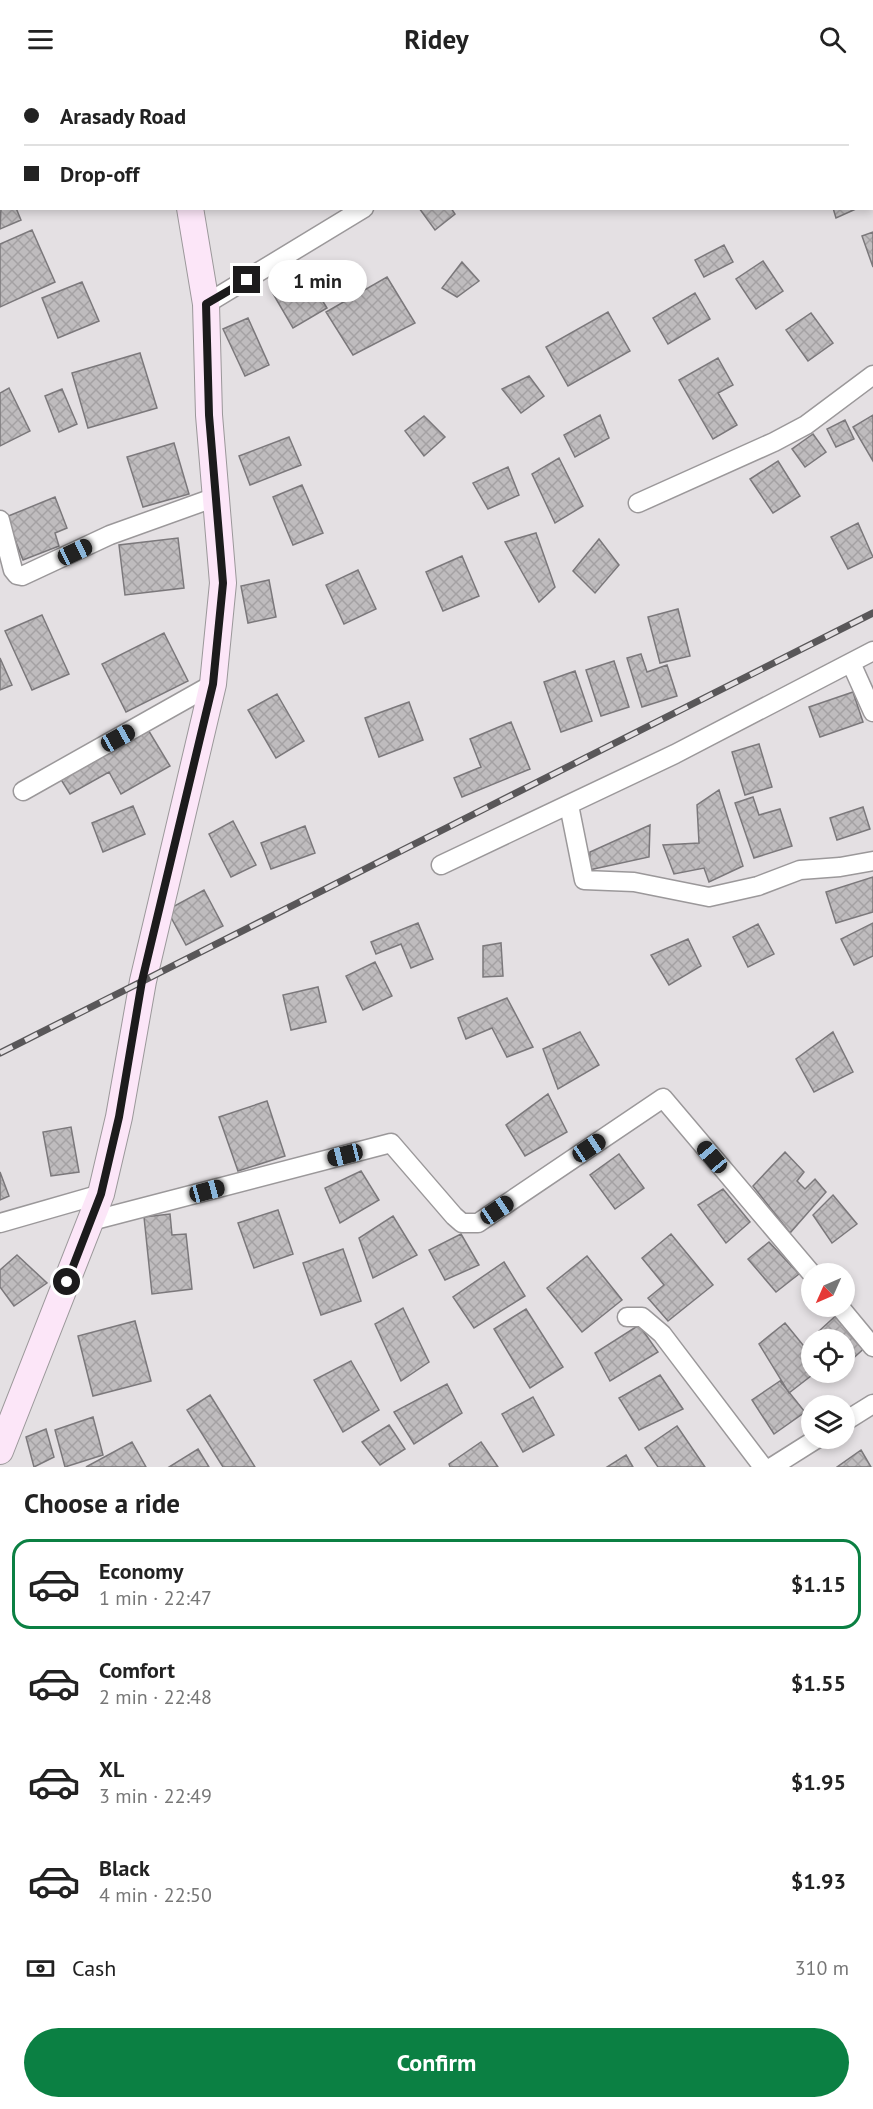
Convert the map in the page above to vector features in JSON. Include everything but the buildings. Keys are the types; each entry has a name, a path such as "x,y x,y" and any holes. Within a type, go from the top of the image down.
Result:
{"main road":[{"path":"0,1451 101,1194 119,1117 142,981 213,684 223,583 209,415 206,304 190,210"}],"street":[{"path":"206,304 361,210"},
{"path":"638,503 790,434 873,375"},
{"path":"0,520 14,570 17,575 22,576 111,535 216,497"},
{"path":"441,865 675,754 873,651"},
{"path":"851,663 873,712"},
{"path":"23,791 213,684"},
{"path":"569,805 584,880 634,882 709,897 758,886 800,870 840,867 873,861"},
{"path":"91,1221 391,1143 454,1216 462,1223 478,1223 663,1098 803,1263"},
{"path":"0,1223 101,1194"},
{"path":"627,1317 642,1317 662,1334 763,1467"},
{"path":"848,1317 873,1347"},
{"path":"855,1415 873,1404"},
{"path":"772,1467 801,1449"}],"railway":[{"path":"0,1053 873,613"}],"route":[{"path":"67,1282 101,1194 119,1117 142,981 194,773 213,684 223,583 209,415 206,304 247,280"}]}
